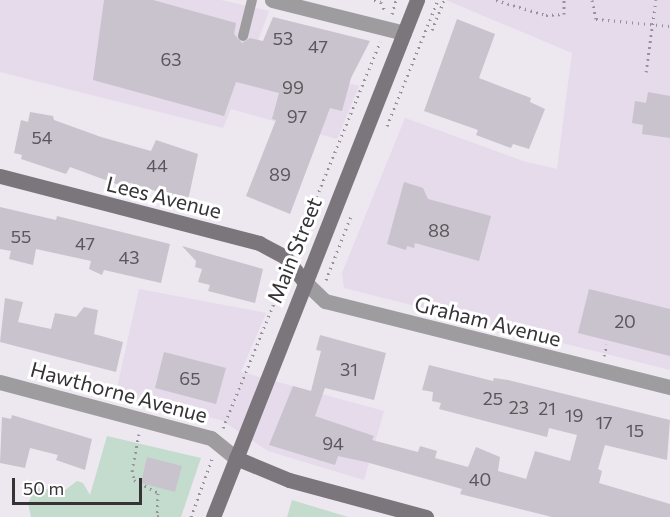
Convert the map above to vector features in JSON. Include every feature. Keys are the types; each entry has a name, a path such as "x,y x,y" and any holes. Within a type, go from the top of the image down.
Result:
{"main road":[{"name":"Main Street","path":"213,517 304,281 417,0"},
{"name":"Lees Avenue","path":"0,176 260,243 290,263 304,281"},
{"name":"Hawthorne Avenue","path":"236,458 289,480 426,517"}],"street":[{"path":"272,0 404,33"},
{"name":"Graham Avenue","path":"304,281 325,302 670,387"},
{"name":"Hawthorne Avenue","path":"0,382 218,442 236,458"}],"lane":[{"path":"243,36 252,0"}],"path":[{"path":"374,0 381,2 386,11"},
{"path":"393,10 396,0"},
{"path":"384,131 438,0"},
{"path":"432,30 444,0"},
{"path":"496,0 546,15 564,14 564,0"},
{"path":"592,0 596,19 670,26"},
{"path":"646,72 656,0"},
{"path":"191,517 218,442 378,47"},
{"path":"324,286 355,205"},
{"path":"604,358 607,344"},
{"path":"141,429 132,470 134,480 158,493 157,516 162,517"}],"shaded area":[{"path":"0,0 221,0 269,11 251,59 359,86 337,139 231,109 223,128 0,72"},
{"path":"446,0 670,0 670,370 344,288 342,273 405,118 526,162 557,169 572,53"},
{"path":"139,289 266,313 241,372 384,411 364,480 268,451 221,420 115,397"}],"green space":[{"path":"107,436 201,458 181,517 31,517 28,503 36,488 64,491 77,481 83,483 90,495"},
{"path":"292,500 348,517 287,517"}],"building":[{"path":"104,0 153,0 236,23 234,34 242,43 250,38 263,41 273,17 370,41 351,78 342,111 330,108 290,214 246,196 276,120 272,119 279,93 236,82 224,116 93,80"},
{"path":"457,19 495,34 479,78 531,98 530,102 545,109 529,149 513,144 511,148 476,135 478,130 424,111"},
{"path":"648,92 670,96 670,138 642,134 643,125 632,123 635,101 646,103"},
{"path":"30,112 53,116 54,120 101,137 151,151 156,140 198,154 189,196 186,201 131,183 119,185 70,167 66,174 21,159 22,155 14,153 21,120 28,122"},
{"path":"404,182 423,188 428,199 491,216 479,261 415,243 414,248 407,246 406,250 387,244"},
{"path":"0,207 56,220 57,216 170,244 161,283 104,270 102,275 89,269 91,261 36,249 33,265 9,259 11,251 0,249"},
{"path":"182,246 263,269 255,303 208,291 210,285 198,282 202,269 195,267 196,261"},
{"path":"589,289 670,309 670,356 578,333"},
{"path":"5,298 23,302 18,322 51,329 55,313 76,317 84,307 98,310 94,334 123,342 116,372 0,342"},
{"path":"320,335 386,353 374,400 325,388 315,416 374,436 372,440 418,452 420,446 437,451 435,458 468,467 476,447 500,457 498,471 526,479 535,451 570,461 577,435 549,428 547,437 439,409 441,403 432,401 433,392 422,390 429,365 493,381 494,378 508,380 670,420 667,460 605,445 598,469 602,471 599,483 670,504 670,517 552,517 460,494 462,489 366,462 338,456 335,465 269,445 293,386 311,391 321,351 316,350"},
{"path":"164,352 226,368 216,404 155,388"},
{"path":"12,415 92,439 85,470 56,460 58,455 30,448 25,468 0,463 2,417 11,419"},
{"path":"147,457 182,466 175,492 141,483"}]}
